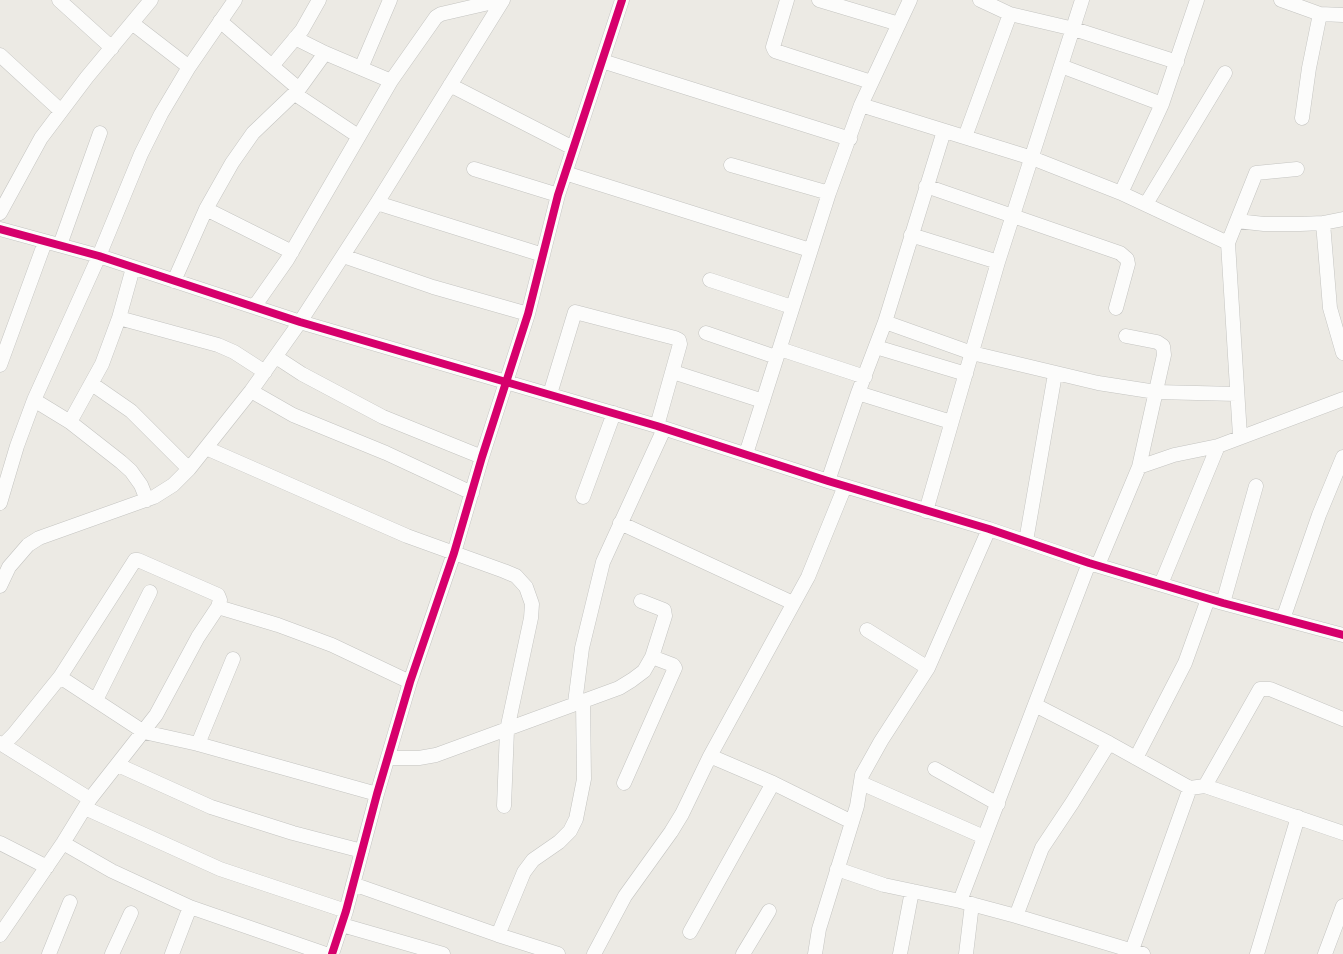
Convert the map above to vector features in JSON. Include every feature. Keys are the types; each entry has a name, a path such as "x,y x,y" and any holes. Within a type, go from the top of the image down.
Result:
{"street":[{"path":"59,0 112,48"},
{"path":"0,213 32,153 61,111 151,0"},
{"path":"0,504 5,466 99,256 141,154 161,114 189,67 234,0"},
{"path":"272,66 295,38 320,0"},
{"path":"361,68 390,0"},
{"path":"254,307 292,252 391,81 436,17 503,0"},
{"path":"0,586 4,566 39,538 147,500 173,485 189,469 251,391 300,322 503,0"},
{"path":"332,954 410,682 454,553 528,314 558,195 622,0"},
{"path":"787,0 772,47 774,51 871,82"},
{"path":"819,0 899,24"},
{"path":"746,454 829,193 861,105 910,0"},
{"path":"980,0 1010,14 1074,29 1177,62"},
{"path":"926,511 998,262 1082,0"},
{"path":"1121,193 1162,104 1197,0"},
{"path":"1281,0 1320,14 1343,15"},
{"path":"965,137 1010,14"},
{"path":"1302,118 1320,14"},
{"path":"220,21 272,66 297,92 358,136"},
{"path":"132,23 189,67"},
{"path":"295,38 391,81"},
{"path":"174,281 207,209 232,163 253,133 297,92 325,53"},
{"path":"0,55 61,111"},
{"path":"602,61 850,139"},
{"path":"1061,66 1162,104"},
{"path":"1146,204 1225,73"},
{"path":"450,85 573,148"},
{"path":"861,105 1032,158 1121,193 1228,243"},
{"path":"828,481 885,322 944,131"},
{"path":"60,245 100,134"},
{"path":"731,165 829,193"},
{"path":"474,169 558,195"},
{"path":"1240,436 1228,243 1256,172 1297,170"},
{"path":"566,173 810,250"},
{"path":"926,186 1120,253 1127,259 1128,264 1116,308"},
{"path":"377,203 543,255"},
{"path":"207,209 292,252"},
{"path":"1237,221 1264,224 1323,223 1343,219"},
{"path":"1323,223 1330,308 1343,353"},
{"path":"0,229 99,256 300,322 660,427 1208,599 1343,635"},
{"path":"911,235 998,262"},
{"path":"0,365 45,242"},
{"path":"343,256 434,287 528,314"},
{"path":"70,422 102,364 119,318 133,268"},
{"path":"710,280 792,308"},
{"path":"498,935 524,872 533,860 559,842 570,831 576,819 584,779 579,702 582,648 603,562 660,427 680,344 679,340 577,311 574,313 550,394"},
{"path":"119,318 218,345 234,352 265,372"},
{"path":"885,322 972,353 1055,374 1156,392 1237,394"},
{"path":"706,333 865,377"},
{"path":"966,954 966,902 984,837 1057,642 1139,467 1164,355 1163,346 1157,342 1126,336"},
{"path":"876,347 966,374"},
{"path":"276,357 302,374 383,417 482,457"},
{"path":"673,372 763,401"},
{"path":"1026,541 1055,374"},
{"path":"92,384 131,411 189,469"},
{"path":"251,391 293,415 386,453 472,493"},
{"path":"858,393 951,422"},
{"path":"1139,467 1174,455 1218,446 1343,399"},
{"path":"34,400 70,422 131,471 141,485 147,500"},
{"path":"583,497 614,413"},
{"path":"1161,584 1218,446"},
{"path":"206,448 407,536 516,576 526,587 532,604 531,618 507,730 504,806"},
{"path":"1283,619 1319,515 1343,457"},
{"path":"594,954 624,897 671,832 808,577 844,486"},
{"path":"1223,603 1256,486"},
{"path":"620,523 793,603"},
{"path":"815,954 819,929 852,822 864,770 928,668 989,529"},
{"path":"0,934 87,804 156,715 198,637 218,607 220,600 218,595 138,560 135,560 60,677 27,718 1,744 87,804 220,869 443,954"},
{"path":"96,700 150,592"},
{"path":"1136,758 1185,663 1208,599"},
{"path":"388,758 436,755 619,688 632,680 644,671 652,657 665,613 664,610 641,601"},
{"path":"218,607 278,625 332,645 410,682"},
{"path":"867,630 928,668"},
{"path":"624,783 675,668 673,665 652,657"},
{"path":"198,744 233,659"},
{"path":"60,677 144,732 198,744 377,794"},
{"path":"1205,786 1260,689 1270,689 1343,719"},
{"path":"1035,705 1190,788 1205,786 1343,833"},
{"path":"1016,916 1042,848 1109,743"},
{"path":"710,756 773,783 852,822"},
{"path":"118,765 211,807 293,833 362,851"},
{"path":"935,769 998,804"},
{"path":"690,932 773,783"},
{"path":"861,783 984,837"},
{"path":"837,869 873,882 966,902 1016,916 1115,950 1137,952 1190,788"},
{"path":"1257,954 1298,817"},
{"path":"0,843 47,867"},
{"path":"63,843 112,871 190,907 326,954"},
{"path":"353,884 558,954"},
{"path":"900,954 912,891"},
{"path":"49,954 70,902"},
{"path":"1325,954 1343,906"},
{"path":"172,954 190,907"},
{"path":"743,954 769,911"},
{"path":"112,954 131,913"}],"cycle path":[{"path":"332,954 410,682 454,553 528,314 558,195 622,0"},
{"path":"0,229 99,256 300,322 657,426 828,481 989,529 1089,563 1223,603 1343,635"}]}
